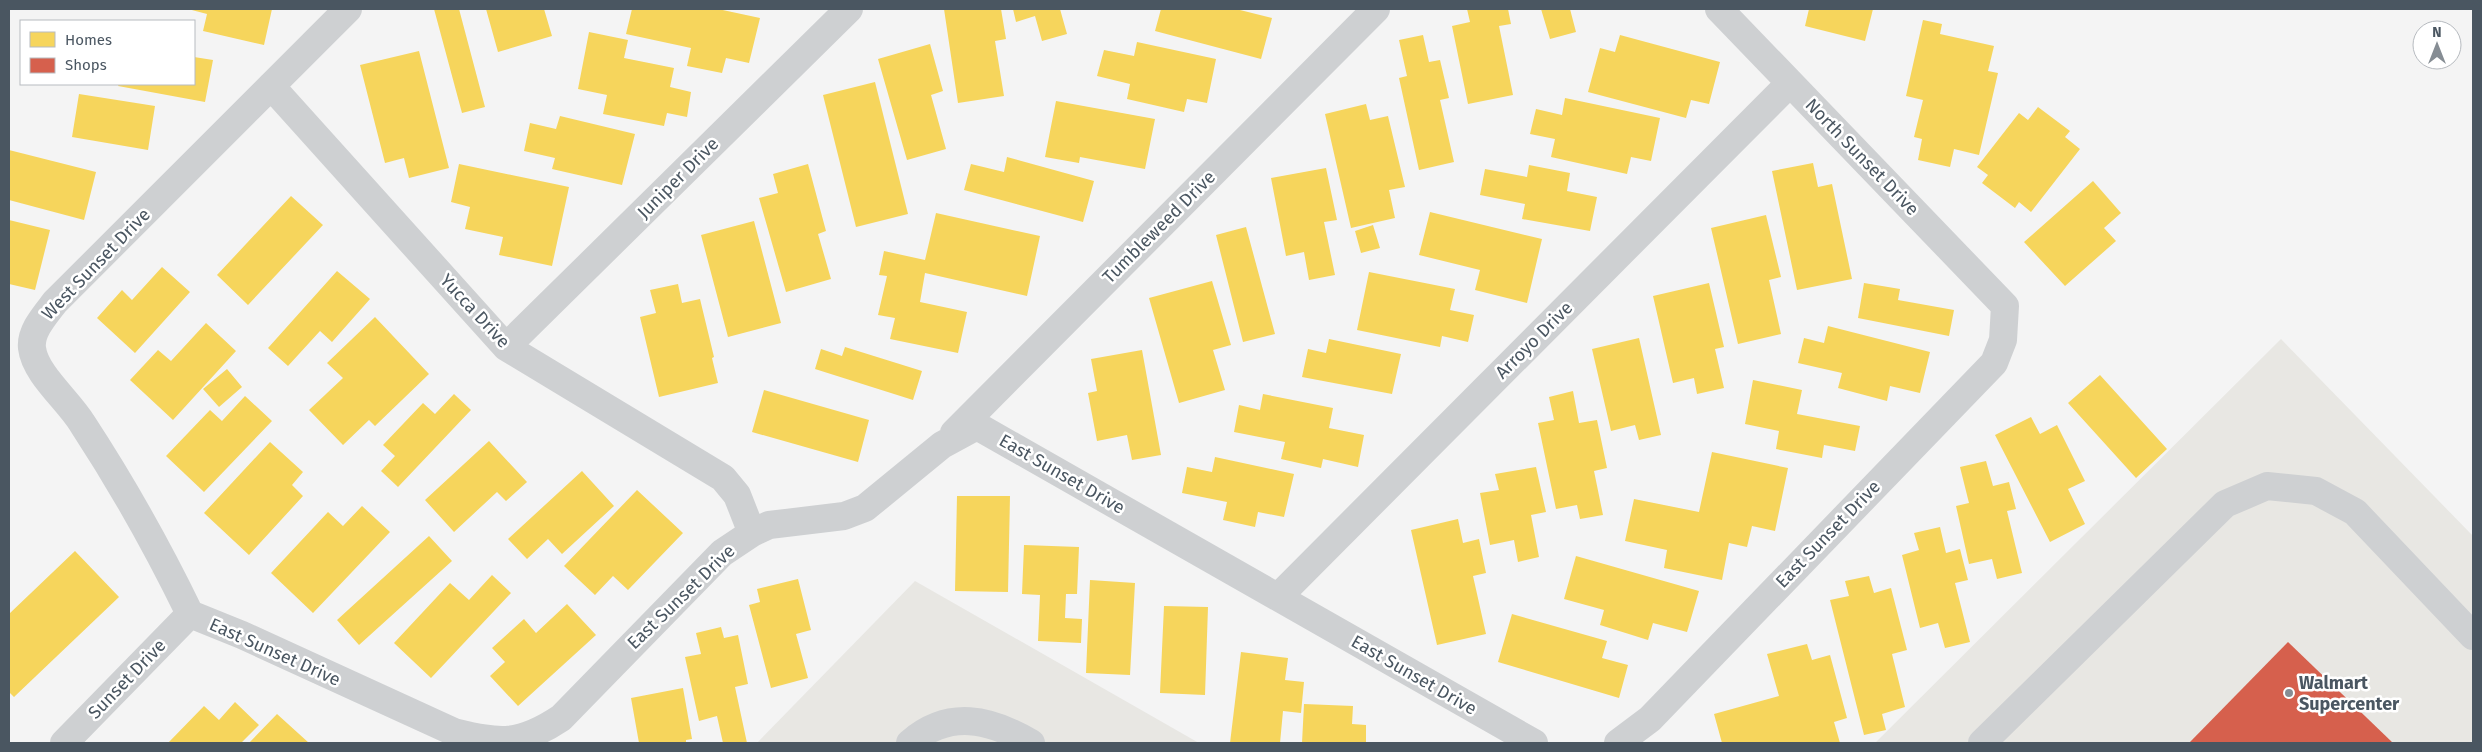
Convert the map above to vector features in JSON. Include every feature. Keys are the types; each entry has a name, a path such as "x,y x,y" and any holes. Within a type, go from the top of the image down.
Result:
{"street":[{"name":"West Sunset Drive","path":"190,614 168,569 110,466 80,420 36,364 31,346 38,326 55,302 348,9"},
{"name":"Juniper Drive","path":"506,347 849,9"},
{"name":"Tumbleweed Drive","path":"942,445 1376,9"},
{"name":"North Sunset Drive","path":"1719,9 2005,306"},
{"name":"Arroyo Drive","path":"1278,597 1790,83"},
{"name":"Yucca Drive","path":"271,86 506,347 723,478 737,495 752,533"},
{"name":"East Sunset Drive","path":"1618,743 1650,719 1994,363 2003,340 2005,306"},
{"name":"East Sunset Drive","path":"190,614 242,635 454,732 491,740 510,740 528,736 560,718 722,553 752,533 769,525 844,516 865,508 942,445 977,426 1534,743"},
{"path":"1982,743 2225,504 2267,486 2316,491 2355,512 2473,636"},
{"name":"Sunset Drive","path":"64,743 190,614"},
{"path":"910,743 922,732 949,722 971,720 1007,729 1031,743"}],"shaded area":[{"path":"2281,339 2473,536 2473,743 1875,743"},
{"path":"915,581 1199,743 757,743"}],"building: Homes":[{"path":"188,9 272,9 264,45 203,31 207,14"},
{"path":"434,9 459,9 485,107 462,113"},
{"path":"486,9 544,9 552,36 498,52"},
{"path":"632,9 718,9 760,18 749,63 726,58 722,73 687,66 691,48 626,34"},
{"path":"944,9 1001,9 1006,39 995,41 1004,96 958,103"},
{"path":"1013,9 1060,9 1067,34 1042,41 1035,16 1016,22"},
{"path":"1161,9 1236,9 1272,18 1261,59 1155,31"},
{"path":"1467,9 1508,9 1511,24 1499,26 1513,95 1468,104 1452,26 1470,22"},
{"path":"1541,9 1570,9 1576,32 1550,39"},
{"path":"1809,9 1873,9 1865,41 1805,26"},
{"path":"1923,20 1942,24 1940,34 1994,46 1988,71 1998,73 1979,155 1954,149 1950,167 1918,160 1922,139 1914,137 1923,100 1906,96"},
{"path":"589,32 628,40 624,58 674,68 670,87 691,92 687,117 667,113 664,126 603,114 607,95 578,89"},
{"path":"1423,35 1429,62 1440,60 1449,98 1440,100 1454,162 1419,170 1399,78 1407,76 1399,40"},
{"path":"1620,35 1720,62 1709,104 1691,100 1686,118 1588,92 1600,48 1615,52"},
{"path":"1137,42 1216,59 1207,103 1187,99 1184,112 1127,99 1130,84 1097,76 1104,50 1134,56"},
{"path":"930,44 943,91 931,95 946,149 907,160 878,59"},
{"path":"419,51 449,168 409,178 404,158 385,163 360,65"},
{"path":"195,57 213,60 205,102 118,86 195,85"},
{"path":"875,82 908,214 856,227 823,95"},
{"path":"79,94 155,106 148,150 72,137"},
{"path":"1565,98 1660,118 1651,161 1631,157 1627,174 1551,157 1555,139 1530,134 1536,109 1562,115"},
{"path":"1056,101 1155,119 1145,169 1080,157 1079,163 1045,157"},
{"path":"1366,104 1370,120 1388,116 1405,187 1389,190 1395,218 1351,228 1325,114"},
{"path":"2038,107 2070,131 2065,137 2080,149 2031,212 2019,202 2015,208 1982,183 1988,175 1977,167 2019,113 2028,120"},
{"path":"560,116 635,134 622,185 552,169 555,158 524,151 530,123 556,129"},
{"path":"9,150 96,172 84,220 9,200"},
{"path":"1007,157 1094,181 1083,222 964,190 971,164 1004,172"},
{"path":"1813,163 1818,187 1832,184 1852,279 1797,290 1772,171"},
{"path":"459,164 569,187 552,266 499,255 503,237 465,229 470,207 451,202"},
{"path":"808,164 826,231 818,234 831,279 786,292 759,198 778,193 773,174"},
{"path":"1529,165 1570,173 1567,191 1597,197 1590,231 1522,219 1525,204 1480,195 1485,169 1527,177"},
{"path":"1326,168 1337,220 1324,222 1335,275 1309,280 1304,252 1286,256 1271,178"},
{"path":"2093,181 2121,213 2104,228 2116,241 2065,286 2024,242"},
{"path":"291,196 323,225 248,305 217,275"},
{"path":"1430,212 1542,239 1527,303 1475,290 1480,270 1419,255"},
{"path":"936,213 1040,236 1027,296 925,273 920,302 967,312 958,353 890,339 895,318 878,315 887,276 879,275 884,251 925,260"},
{"path":"1766,215 1781,277 1769,280 1781,334 1738,344 1711,228"},
{"path":"9,220 50,230 35,290 9,284"},
{"path":"754,221 781,323 728,337 701,235"},
{"path":"1373,225 1380,248 1361,253 1355,231"},
{"path":"1246,227 1275,334 1243,342 1216,235"},
{"path":"162,267 190,292 135,353 97,318 122,290 132,300"},
{"path":"337,271 370,299 332,342 320,331 288,366 268,348"},
{"path":"1369,272 1455,289 1450,310 1474,315 1468,342 1442,336 1440,347 1357,330"},
{"path":"1212,281 1231,345 1213,350 1225,390 1179,403 1149,298"},
{"path":"1709,283 1724,347 1715,349 1724,388 1697,394 1694,378 1673,383 1653,296"},
{"path":"1864,283 1900,289 1898,300 1954,310 1949,336 1858,318"},
{"path":"678,284 682,303 700,299 714,357 712,358 718,383 659,397 640,317 656,313 650,290"},
{"path":"375,317 429,374 375,426 369,420 343,445 309,410 343,378 327,363"},
{"path":"206,323 236,351 173,420 130,380 158,350 171,361"},
{"path":"1828,326 1930,352 1920,393 1890,386 1887,401 1838,388 1842,373 1798,363 1804,338 1824,343"},
{"path":"1639,338 1661,435 1639,440 1635,425 1611,431 1592,349"},
{"path":"1329,339 1401,354 1392,394 1302,377 1308,349 1326,353"},
{"path":"845,347 922,371 913,400 815,369 821,349 842,356"},
{"path":"1142,350 1161,455 1132,460 1127,435 1097,441 1088,393 1097,391 1091,359"},
{"path":"227,369 242,387 219,407 203,389"},
{"path":"2100,375 2167,449 2136,478 2068,403"},
{"path":"1753,380 1802,390 1797,414 1860,426 1855,451 1824,445 1822,458 1776,449 1779,431 1745,424"},
{"path":"764,390 869,420 858,462 752,432"},
{"path":"1573,391 1579,423 1597,420 1607,468 1594,471 1603,515 1580,519 1577,505 1556,509 1538,423 1554,420 1549,397"},
{"path":"454,394 471,410 398,487 381,471 395,456 383,445 423,403 435,414"},
{"path":"1263,394 1333,408 1329,428 1364,435 1358,467 1323,459 1321,468 1281,459 1285,442 1234,432 1239,405 1260,410"},
{"path":"245,396 272,421 204,492 166,456 210,410 222,421"},
{"path":"2031,417 2040,434 2057,425 2085,481 2068,489 2085,524 2050,542 1995,435"},
{"path":"489,441 527,482 506,501 497,492 454,532 425,500"},
{"path":"270,442 303,472 292,485 303,496 249,555 204,513"},
{"path":"1712,452 1788,468 1775,531 1752,526 1747,547 1729,543 1722,580 1664,568 1667,550 1625,541 1634,499 1699,512"},
{"path":"1215,457 1294,474 1284,517 1258,512 1255,527 1223,520 1227,502 1182,493 1187,467 1212,472"},
{"path":"1986,461 1993,486 2009,482 2016,509 2007,511 2022,573 1997,579 1992,559 1969,564 1956,506 1969,503 1960,467"},
{"path":"1536,467 1546,512 1531,515 1539,557 1518,562 1514,540 1490,545 1480,493 1499,490 1495,474"},
{"path":"582,471 614,506 562,554 548,539 527,559 508,539"},
{"path":"637,490 683,533 628,590 613,576 595,595 564,566"},
{"path":"957,496 1010,496 1008,592 955,591"},
{"path":"362,506 390,532 313,613 271,573 328,512 343,526"},
{"path":"1458,519 1463,543 1479,539 1486,573 1473,576 1486,634 1437,645 1411,530"},
{"path":"1940,527 1946,553 1960,549 1968,580 1955,583 1970,642 1945,648 1938,623 1920,628 1902,555 1919,550 1914,533"},
{"path":"429,536 452,561 359,645 337,620"},
{"path":"1024,545 1079,547 1077,594 1066,594 1065,618 1082,619 1081,643 1038,641 1040,595 1022,594"},
{"path":"75,551 119,597 14,697 9,692 9,614"},
{"path":"1576,556 1699,591 1687,632 1653,623 1648,640 1600,625 1604,610 1564,599"},
{"path":"492,575 511,593 431,678 394,643 450,583 469,600"},
{"path":"1869,576 1874,593 1891,588 1907,650 1892,654 1905,707 1882,714 1886,730 1864,735 1830,600 1849,596 1845,581"},
{"path":"798,579 811,630 796,634 808,678 771,688 749,605 760,602 757,589"},
{"path":"1090,580 1135,583 1130,675 1086,673"},
{"path":"567,604 596,635 518,706 490,676 505,662 492,648 524,619 536,633"},
{"path":"1164,606 1208,607 1205,695 1160,693"},
{"path":"1512,614 1607,641 1602,658 1628,665 1619,698 1498,662"},
{"path":"721,627 724,638 738,635 748,684 735,687 747,743 723,743 717,716 699,721 685,657 701,654 696,633"},
{"path":"1807,644 1812,660 1830,655 1847,718 1834,722 1840,743 1722,743 1714,714 1779,696 1767,654"},
{"path":"1241,652 1288,658 1285,680 1304,682 1301,713 1283,711 1280,743 1230,743"},
{"path":"683,688 692,739 686,740 686,743 639,743 631,698"},
{"path":"235,702 259,725 241,743 168,743 204,706 219,720"},
{"path":"1304,704 1353,706 1352,724 1366,725 1366,743 1302,743"},
{"path":"277,714 309,743 249,743"}],"building: Shops":[{"name":"Walmart Supercenter","path":"2288,642 2393,743 2189,743"}],"place":[{"name":"Walmart Supercenter","path":"2289,693"}]}
